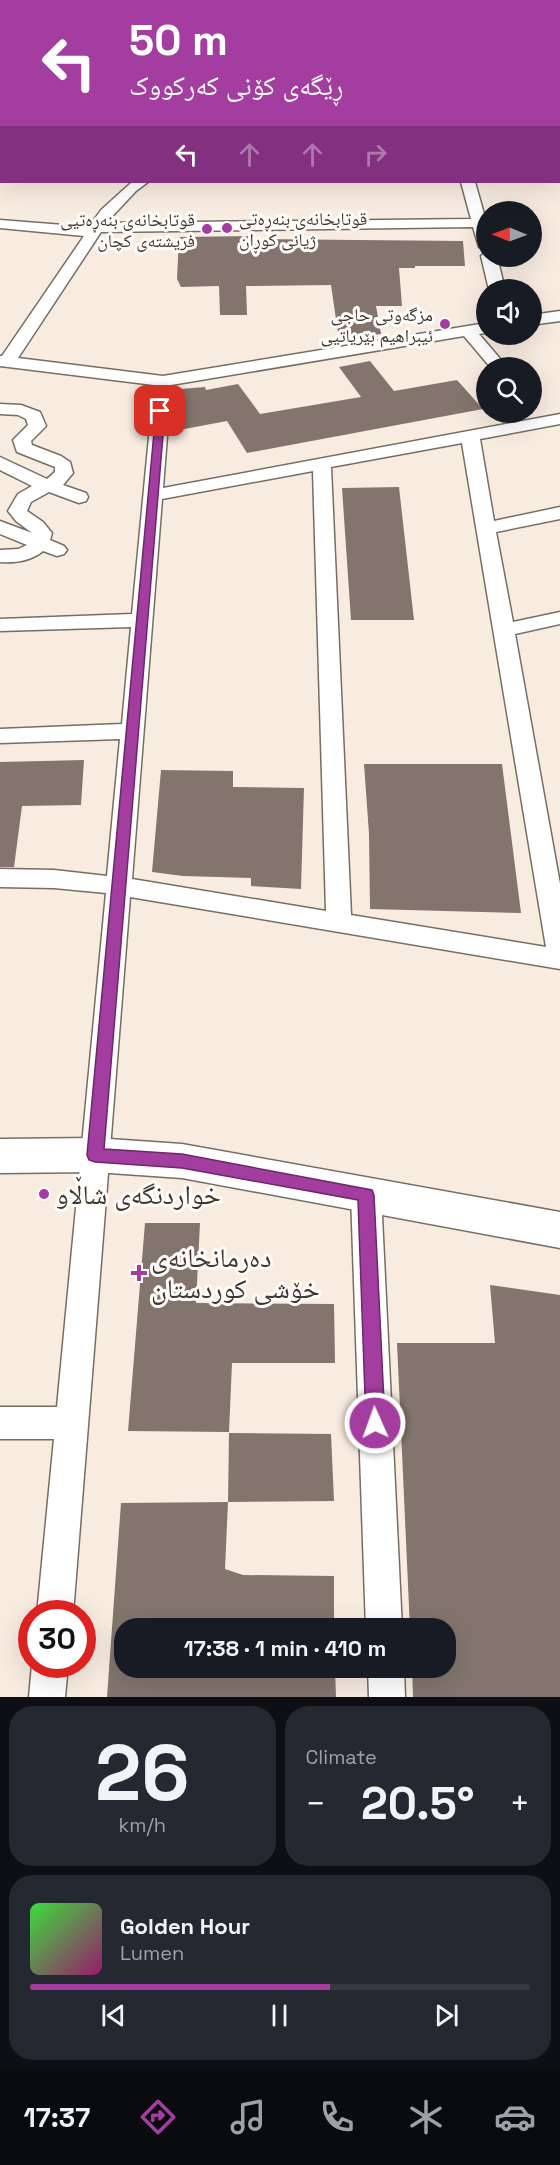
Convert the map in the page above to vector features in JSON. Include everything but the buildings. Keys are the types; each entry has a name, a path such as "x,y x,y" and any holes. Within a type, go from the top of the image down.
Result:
{"street":[{"path":"468,183 476,209"},
{"path":"136,185 106,213 3,361 163,381 476,330"},
{"path":"0,224 95,230 476,223"},
{"path":"542,318 560,316"},
{"path":"468,331 490,357"},
{"path":"55,1600 163,381"},
{"path":"0,409 21,410 34,416 37,426 22,440 23,448 33,454 55,459 64,466 61,478 49,487 22,498 16,511 25,520 39,528 48,547"},
{"path":"153,495 470,436 548,417"},
{"path":"0,878 54,879 119,886 560,957 470,436"},
{"path":"0,462 21,475 79,497"},
{"path":"322,463 339,921"},
{"path":"487,528 560,513"},
{"path":"0,527 48,547"},
{"path":"0,556 16,556 48,547"},
{"path":"504,630 560,618"},
{"path":"0,625 142,620"},
{"path":"0,736 132,731"},
{"path":"0,1156 95,1155 182,1161 560,1230"},
{"path":"366,1195 384,1618"},
{"path":"0,1423 71,1423"},
{"path":"47,1697 49,1678"},
{"path":"386,1678 387,1697"}],"place":[{"name":"قوتابخانەی بنەڕەتی ژیانی کوڕان","path":"227,228"},
{"name":"قوتابخانەی بنەڕەتیی فریشتەی کچان","path":"207,229"},
{"name":"مزگەوتی حاجی ئیبراهیم بێریاتیی","path":"445,324"},
{"name":"خواردنگەی شاڵاو","path":"44,1194"},
{"name":"دەرمانخانەی خۆشی کوردستان","path":"139,1273"}],"route":[{"path":"160,411 95,1155 182,1161 366,1195 375,1423"}]}
